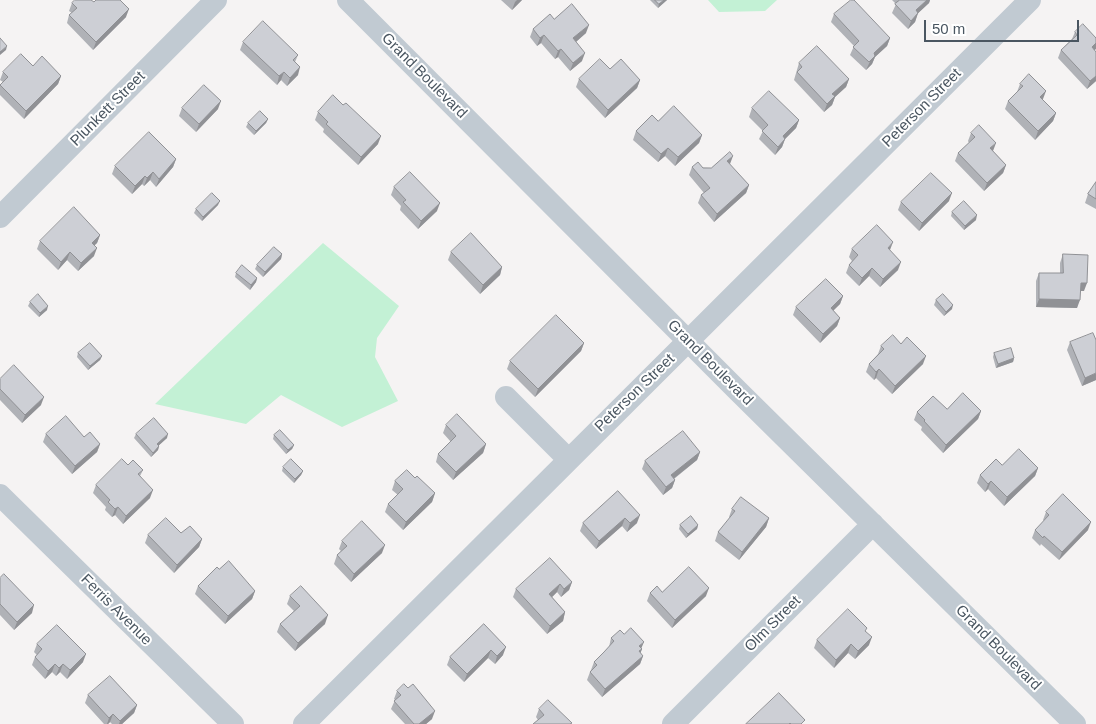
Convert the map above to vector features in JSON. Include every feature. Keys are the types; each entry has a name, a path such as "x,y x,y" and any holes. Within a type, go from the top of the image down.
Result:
{"street":[{"name":"Plunkett Street","path":"0,217 216,0"},
{"name":"Grand Boulevard","path":"348,0 688,341 1075,724"},
{"name":"Peterson Street","path":"304,724 1030,0"},
{"path":"506,398 568,459"},
{"name":"Ferris Avenue","path":"0,495 233,724"},
{"name":"Olm Street","path":"673,724 873,524"}],"green space":[{"path":"708,0 777,0 765,11 719,12"},
{"path":"323,243 399,306 377,338 375,357 398,401 342,427 281,395 246,424 155,404"}],"building":[{"path":"75,0 91,0 94,2 96,0 120,0 129,9 96,42 69,15 77,8 72,3"},
{"path":"655,0 664,0 659,4"},
{"path":"851,0 854,0 890,38 874,53 875,56 869,62 853,47 859,41 834,14"},
{"path":"900,0 927,0 916,10 918,13 911,21 895,4"},
{"path":"572,4 589,25 573,38 585,53 573,63 561,49 558,51 544,35 540,38 533,29 550,14 554,19"},
{"path":"263,21 298,55 293,60 300,67 290,78 284,72 279,76 243,42"},
{"path":"1083,24 1096,38 1096,43 1092,47 1096,52 1096,76 1090,81 1061,50 1077,35 1075,32"},
{"path":"0,38 7,46 0,52"},
{"path":"817,46 849,79 832,94 835,96 827,104 797,72 802,67 799,63"},
{"path":"21,54 33,66 42,56 61,76 26,111 0,85 8,77 3,72"},
{"path":"600,59 610,69 621,59 640,80 608,110 579,79"},
{"path":"1029,74 1046,91 1040,97 1056,113 1038,131 1008,101 1023,86 1020,84"},
{"path":"204,85 221,101 199,124 182,108"},
{"path":"769,91 799,120 783,136 785,139 778,147 762,131 768,125 752,108"},
{"path":"333,95 343,105 346,103 381,136 361,157 326,124 328,122 318,112"},
{"path":"674,106 702,135 678,157 668,148 661,154 636,131 652,115 658,121"},
{"path":"260,111 268,119 256,131 248,123"},
{"path":"979,125 996,143 990,148 1006,165 987,183 958,153 975,137 971,133"},
{"path":"149,132 176,159 159,179 153,172 147,178 145,176 135,186 115,166"},
{"path":"730,152 733,156 727,161 749,185 717,214 701,195 710,188 692,167 698,162 703,168 711,168"},
{"path":"410,172 440,203 421,221 403,202 406,200 394,187"},
{"path":"931,173 952,193 922,223 901,202"},
{"path":"1096,182 1096,199 1088,194"},
{"path":"212,193 220,201 203,217 196,209"},
{"path":"964,201 977,215 965,226 952,212"},
{"path":"74,207 100,235 92,243 97,248 81,263 70,252 61,262 40,241"},
{"path":"877,225 893,242 888,248 901,262 883,279 872,268 862,278 849,265 858,255 852,249"},
{"path":"471,233 502,267 483,285 451,252"},
{"path":"274,247 282,254 265,272 257,265"},
{"path":"1063,254 1088,255 1087,283 1081,283 1080,300 1039,299 1039,273 1063,273"},
{"path":"242,265 257,278 251,285 236,273"},
{"path":"826,279 843,296 831,308 840,318 823,334 796,307"},
{"path":"38,294 48,306 40,313 30,302"},
{"path":"943,294 953,305 946,312 936,300"},
{"path":"556,315 584,343 538,389 510,361"},
{"path":"1093,333 1096,340 1096,373 1085,378 1070,342"},
{"path":"893,335 901,344 907,337 926,356 895,386 879,369 876,372 869,364 884,349 881,346"},
{"path":"90,343 102,356 90,366 78,353"},
{"path":"1011,348 1014,358 998,364 994,353"},
{"path":"14,365 44,397 25,415 0,389 0,379"},
{"path":"963,393 981,411 946,445 917,412 933,396 947,409"},
{"path":"457,414 486,444 456,472 438,454 456,436 446,425"},
{"path":"66,416 84,437 90,432 100,444 75,466 46,434"},
{"path":"154,418 168,434 157,444 159,446 153,453 136,434"},
{"path":"280,430 294,445 288,450 274,435"},
{"path":"683,431 700,452 671,475 675,480 666,487 645,461"},
{"path":"1019,449 1038,468 1007,497 991,481 988,484 980,475 996,459 1002,465"},
{"path":"122,459 128,465 133,460 143,470 138,474 153,490 126,516 118,507 115,509 108,502 110,500 96,485"},
{"path":"291,459 303,471 295,479 283,467"},
{"path":"407,470 415,478 417,476 435,493 406,522 388,504 403,489 395,481"},
{"path":"618,491 640,515 630,523 625,518 599,541 583,523"},
{"path":"1063,494 1091,522 1062,552 1035,530 1049,515 1046,512"},
{"path":"741,497 769,518 742,552 718,532 735,511 732,509"},
{"path":"691,516 698,525 688,534 680,525"},
{"path":"166,518 181,533 190,526 202,539 177,565 148,535"},
{"path":"362,521 385,545 354,574 337,555 347,546 342,541"},
{"path":"550,558 572,582 564,589 560,584 549,594 565,612 550,626 516,589"},
{"path":"229,561 255,591 228,616 198,586 217,567 219,569"},
{"path":"689,567 709,588 675,620 650,593 657,586 662,592"},
{"path":"4,574 34,605 17,622 0,604 0,578"},
{"path":"301,586 328,615 298,643 280,624 300,606 290,596"},
{"path":"848,609 867,628 865,631 872,637 858,651 851,644 836,660 817,640"},
{"path":"484,624 506,647 497,656 491,650 467,674 450,657"},
{"path":"57,625 86,654 70,670 63,664 59,668 55,664 48,671 35,657 42,649 37,644"},
{"path":"631,628 644,642 639,646 642,649 639,651 643,656 605,689 590,672 597,665 594,662 614,641 611,638 620,630 624,634"},
{"path":"110,676 137,705 120,721 113,714 109,718 88,695"},
{"path":"404,684 408,688 413,684 435,711 419,724 414,724 394,701 401,695 397,691"},
{"path":"779,693 805,720 801,724 746,724"},
{"path":"548,700 572,723 533,724 544,715 539,709"}]}
